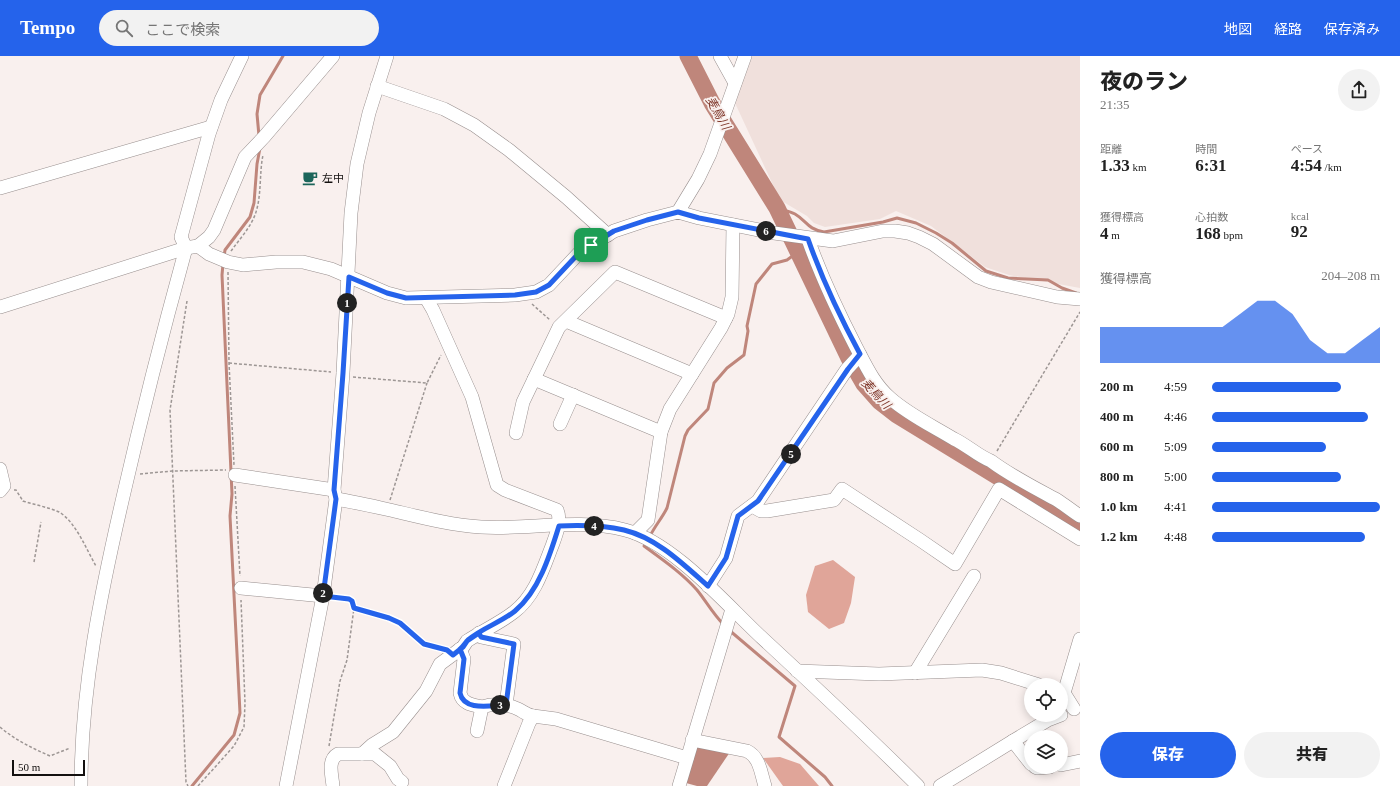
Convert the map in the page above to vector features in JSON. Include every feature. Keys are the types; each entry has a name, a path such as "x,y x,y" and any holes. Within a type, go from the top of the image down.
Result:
{"street":[{"path":"242,56 221,100 211,127 181,237 192,247 221,260 243,265 276,262 303,262 331,268 387,293 406,298 526,294 536,292 549,285 579,253 614,231 678,212 699,218 808,239 833,241 883,231 908,233 933,244 978,277 991,282 1057,298 1080,298"},
{"path":"0,307 192,247 209,237 214,230 245,157 259,143 333,56"},
{"path":"286,786 323,596 335,494 349,277 351,213 357,164 369,113 387,56"},
{"path":"720,56 735,83"},
{"path":"678,212 698,179 710,154 745,56"},
{"path":"377,86 444,109 474,125 509,150 566,197 608,235"},
{"path":"0,188 211,127"},
{"path":"635,534 648,520 661,432 670,409 726,318 732,297 733,225"},
{"path":"808,239 817,265 846,328 871,376 890,398 924,421 963,443 984,458 1038,491 1058,501 1080,516"},
{"path":"81,786 82,744 86,691 94,635 105,578 145,403 192,247"},
{"path":"516,433 523,402 562,324 616,272 726,318"},
{"path":"362,754 372,745 393,732 426,691 440,664 457,652 467,641 514,612 532,592 540,576 559,526 559,514 557,510 505,490 497,485 472,397 433,310 426,298"},
{"path":"562,324 692,374"},
{"path":"708,586 726,558 738,516 758,501 848,369 860,354"},
{"path":"534,379 661,432"},
{"path":"560,424 573,395"},
{"path":"0,469 2,488"},
{"path":"231,473 335,494 424,518 478,527 496,528 588,525 609,527 635,534 654,543 676,558 708,586 864,732 918,786"},
{"path":"752,506 761,511 767,511 834,500 842,489 955,564 999,489 1080,539"},
{"path":"914,673 974,576"},
{"path":"241,588 323,596"},
{"path":"679,786 732,609"},
{"path":"479,633 481,637 514,644 506,705"},
{"path":"1067,678 1080,639"},
{"path":"457,652 464,659 460,693 461,698 464,701 482,707 487,705 506,705 518,709 527,715 556,719 687,758"},
{"path":"798,671 879,674 982,670 1001,672 1024,680"},
{"path":"1068,699 1077,709"},
{"path":"477,731 482,707"},
{"path":"504,786 533,716"},
{"path":"940,786 1045,722"},
{"path":"692,740 747,751 753,754 757,761 765,786"},
{"path":"1013,741 1024,755"},
{"path":"333,786 332,760 333,757 338,754 375,754 390,766 398,779 402,782"},
{"path":"1068,764 1080,761"}],"path":[{"path":"526,294 530,302 562,324"},
{"path":"186,301 170,410 186,782 188,786"},
{"path":"991,461 1080,312"},
{"path":"387,509 427,383 443,350 450,347"},
{"path":"229,363 427,383"},
{"path":"128,475 172,472 231,473"},
{"path":"2,488 16,490 23,501 49,508 72,522 101,576 105,578"},
{"path":"34,562 41,522"},
{"path":"323,596 349,599 352,601 354,608 347,660 340,681 329,750 332,760"},
{"path":"354,608 389,618 400,623 421,642 429,646 457,652"},
{"path":"0,727 26,746 50,756 82,744"}],"shaded area":[{"path":"752,56 1080,56 1080,288 1009,275 985,267 931,226 896,211 880,219 825,227 814,223 807,216 780,200 735,103"},
{"path":"833,560 855,577 851,603 844,623 829,629 808,612 806,595 815,566"},
{"path":"701,746 730,752 707,786 697,786 686,783 694,749"},
{"path":"780,757 800,764 819,786 783,786 763,758"}],"waterway":[{"path":"259,136 257,114 260,95 283,56"},
{"name":"麦鳥川","path":"688,56 712,103 777,208 849,358 864,384 879,401 897,415 1080,527"},
{"path":"224,257 225,250 250,217 254,203 257,164 260,148"},
{"path":"777,208 795,214 814,229 824,232 883,222 897,218 916,223 952,243 986,271 1008,278 1048,280 1062,288 1076,293"},
{"path":"650,536 667,508 685,436 688,430 708,409 714,383 727,368 744,355 748,331 747,326 756,284 772,264 787,260 798,252"},
{"path":"192,786 234,735 240,713 230,516 232,494 222,275 223,264"},
{"path":"646,543 644,546 672,567 697,590 724,625"},
{"path":"729,630 795,686 779,737 825,777 832,786"}],"place":[{"name":"左中","path":"310,178"}],"route":[{"path":"591,245 579,253 549,285 536,292 515,295 406,298 387,293 349,277 334,490 336,499 323,596 349,599 352,601 354,608 389,618 400,623 424,644 447,650 453,655 460,649 463,647 467,641 479,633 481,637 514,644 506,705 487,705 482,707 471,704 461,698 460,693 464,659 460,649 467,641 479,633 485,629 514,612 532,592 554,542 559,526 588,525 609,527 635,534 654,543 676,558 708,586 726,558 738,516 758,501 848,369 860,354 846,328 817,265 808,239 699,218 678,212 665,214 614,231 591,245"}]}
